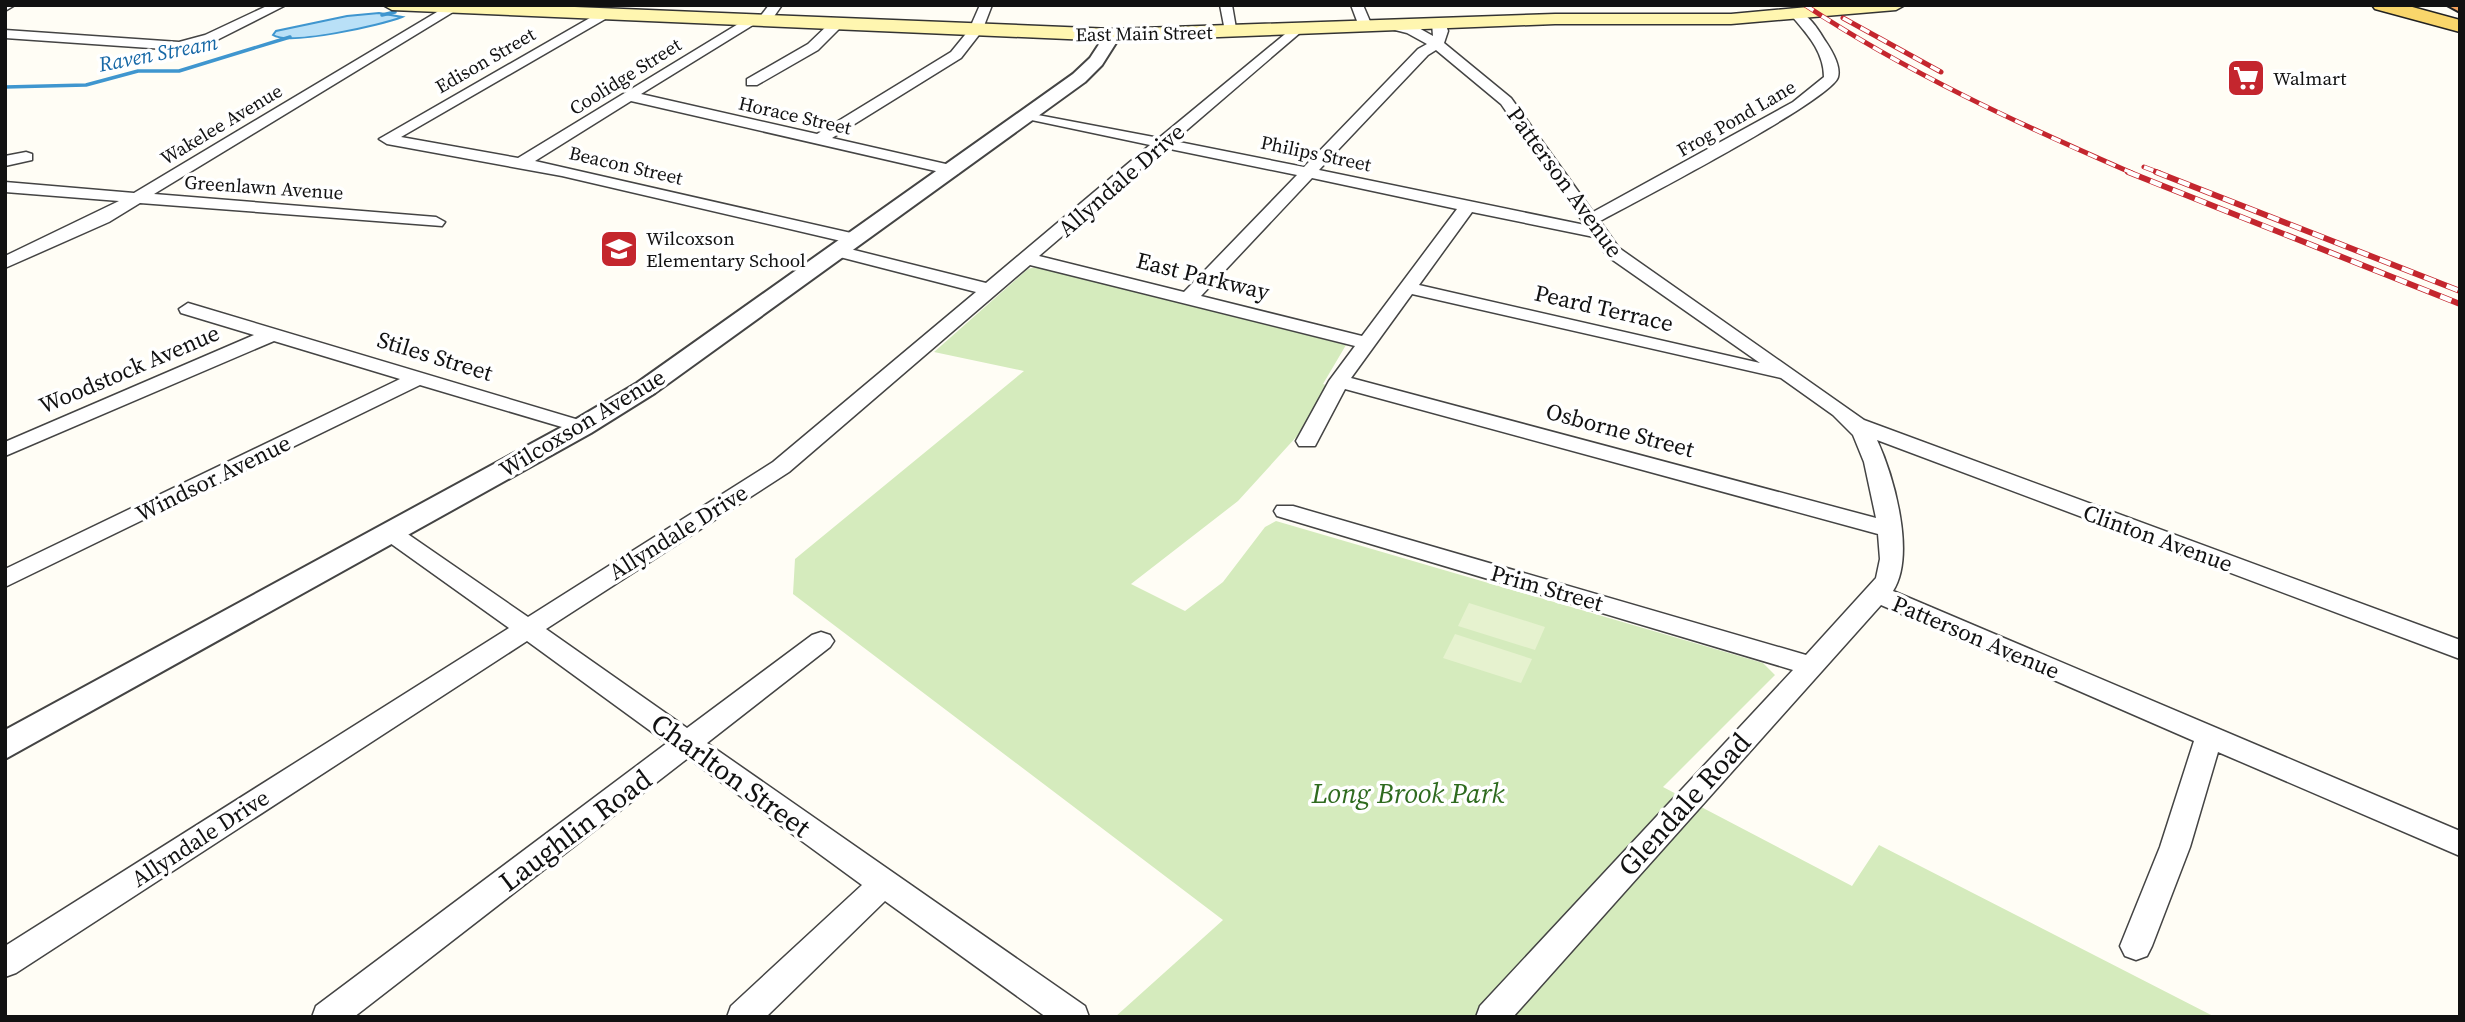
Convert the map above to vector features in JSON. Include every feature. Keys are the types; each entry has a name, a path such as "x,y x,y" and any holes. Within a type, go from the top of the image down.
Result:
{"main road":[{"name":"East Main Street","path":"392,5 1113,35 1439,23 1797,15 1896,5"},
{"path":"2382,5 2460,26"}],"street":[{"path":"5,34 179,46 210,38 280,5"},
{"path":"755,22 776,5"},
{"path":"818,140 956,55 975,31 986,5"},
{"path":"1226,5 1233,31"},
{"path":"1357,5 1366,26"},
{"name":"Wakelee Avenue","path":"5,263 68,236 136,198 452,9"},
{"name":"Edison Street","path":"387,139 602,15"},
{"name":"Frog Pond Lane","path":"1592,226 1786,112 1825,86 1831,78 1831,66 1807,25 1797,15"},
{"name":"Coolidge Street","path":"522,163 755,22"},
{"path":"1190,297 1423,52 1437,44 1441,31 1439,23"},
{"path":"752,82 813,47 836,25"},
{"name":"Patterson Avenue","path":"1392,25 1412,30 1437,44 1506,101 1592,226 1629,266 1857,425 1872,457 1888,529 1892,570 1877,594 2460,844"},
{"name":"Allyndale Drive","path":"5,963 781,467 1296,29"},
{"name":"Wilcoxson Avenue","path":"5,746 582,427 646,388 1085,73 1113,35"},
{"name":"Horace Street","path":"629,96 953,170"},
{"name":"Philips Street","path":"1027,115 1466,207 1592,226"},
{"name":"Beacon Street","path":"387,139 522,163 846,245 991,290"},
{"path":"5,161 26,157"},
{"name":"Greenlawn Avenue","path":"5,187 436,222"},
{"path":"1307,441 1339,381 1466,207"},
{"name":"East Parkway","path":"1028,259 1190,297 1366,343"},
{"name":"Peard Terrace","path":"1409,288 1789,376"},
{"path":"188,309 273,334"},
{"name":"Stiles Street","path":"273,334 582,427"},
{"name":"Woodstock Avenue","path":"5,450 273,334"},
{"name":"Windsor Avenue","path":"5,579 420,377"},
{"name":"Osborne Street","path":"1339,381 1888,529"},
{"name":"Clinton Avenue","path":"1857,425 2460,650"},
{"name":"Prim Street","path":"1285,511 1809,665"},
{"name":"Charlton Street","path":"390,533 528,627 882,885 1073,1017"},
{"name":"Glendale Road","path":"1492,1017 1809,665 1877,594"},
{"name":"Laughlin Road","path":"328,1017 688,745 821,640"},
{"path":"2136,946 2175,847 2209,737"},
{"path":"743,1017 882,885"}],"green space":[{"name":"Long Brook Park","path":"1039,266 1346,345 1323,384 1339,390 1238,501 1131,584 1185,611 1223,582 1265,527 1276,521 1763,663 1775,675 1663,787 1852,886 1879,845 2215,1017 1115,1017 1223,920 793,594 795,559 1024,371 934,352 1028,269"},
{"path":"1469,603 1545,627 1535,650 1458,626"},
{"path":"1455,634 1532,659 1521,683 1443,658"}],"water":[{"path":"379,13 402,17 376,25 316,36 282,38 273,35 276,31 347,16"}],"waterway":[{"name":"Raven Stream","path":"382,15 395,12"},
{"name":"Raven Stream","path":"5,87 86,85 138,71 179,71 290,37"}],"railway":[{"path":"1805,5 1924,75 2048,136 2132,173"},
{"path":"1843,18 1941,72"},
{"path":"2144,167 2160,173"},
{"path":"2128,172 2460,304"},
{"path":"2156,172 2460,291"}],"place":[{"name":"Walmart","path":"2246,78"},
{"name":"Wilcoxson Elementary School","path":"619,249"}]}
